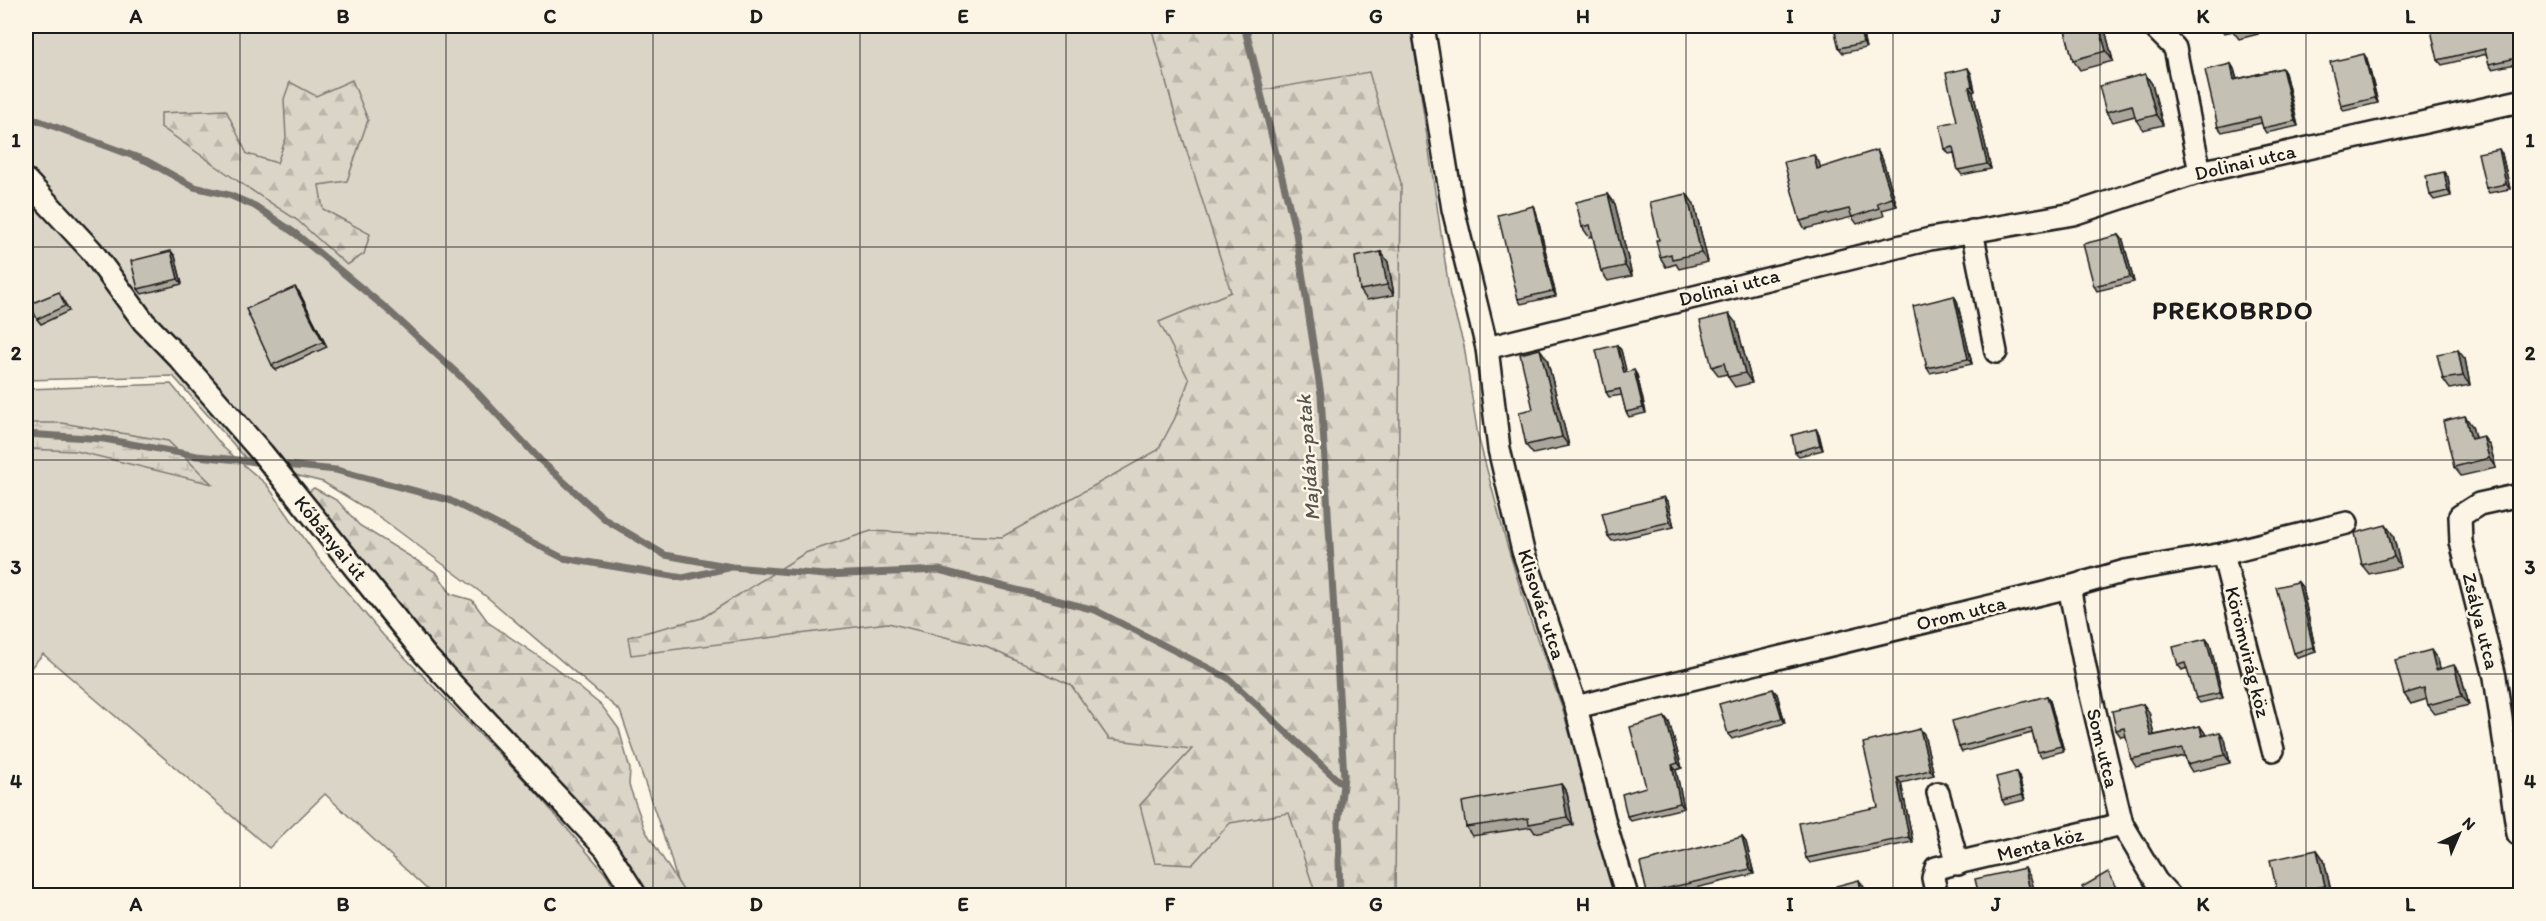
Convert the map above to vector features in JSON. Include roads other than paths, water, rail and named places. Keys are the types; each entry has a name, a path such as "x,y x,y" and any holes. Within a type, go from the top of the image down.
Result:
{"street":[{"name":"Klisovác utca","path":"1424,26 1453,208 1487,348 1499,450 1523,551 1576,707 1605,823 1627,896"},
{"path":"2152,26 2175,48 2200,172"},
{"name":"Dolinai utca","path":"1487,348 1839,260 1972,231 2073,214 2200,172 2520,101"},
{"name":"Kőbányai út","path":"26,180 91,250 144,322 180,359 263,454 426,656 606,849 636,896"},
{"path":"1972,231 1996,352"},
{"name":"Zsálya utca","path":"2518,834 2495,677 2461,542 2460,516 2480,504 2520,495"},
{"name":"Orom utca","path":"1576,707 2069,587 2125,571 2223,554 2347,523"},
{"name":"Körömvirág köz","path":"2223,554 2273,750"},
{"name":"Som utca","path":"2069,587 2089,687 2122,824 2156,881 2170,896"},
{"path":"1938,793 1958,864"},
{"name":"Menta köz","path":"1937,896 1933,878 1936,868 2122,824"}],"waterway":[{"name":"Majdán-patak","path":"1244,26 1296,233 1321,395 1344,777 1338,824 1340,896"},
{"path":"26,116 147,161 194,187 229,195 255,206 296,234 388,310 471,386 540,460 606,520 665,555 732,567 825,575 939,570 1095,610 1228,678 1343,785"},
{"path":"26,434 104,439 197,456 259,462"},
{"path":"286,465 336,470 449,500 563,558 683,578 728,568"}],"district":[{"name":"PREKOBRDO","path":"2233,310"}]}
